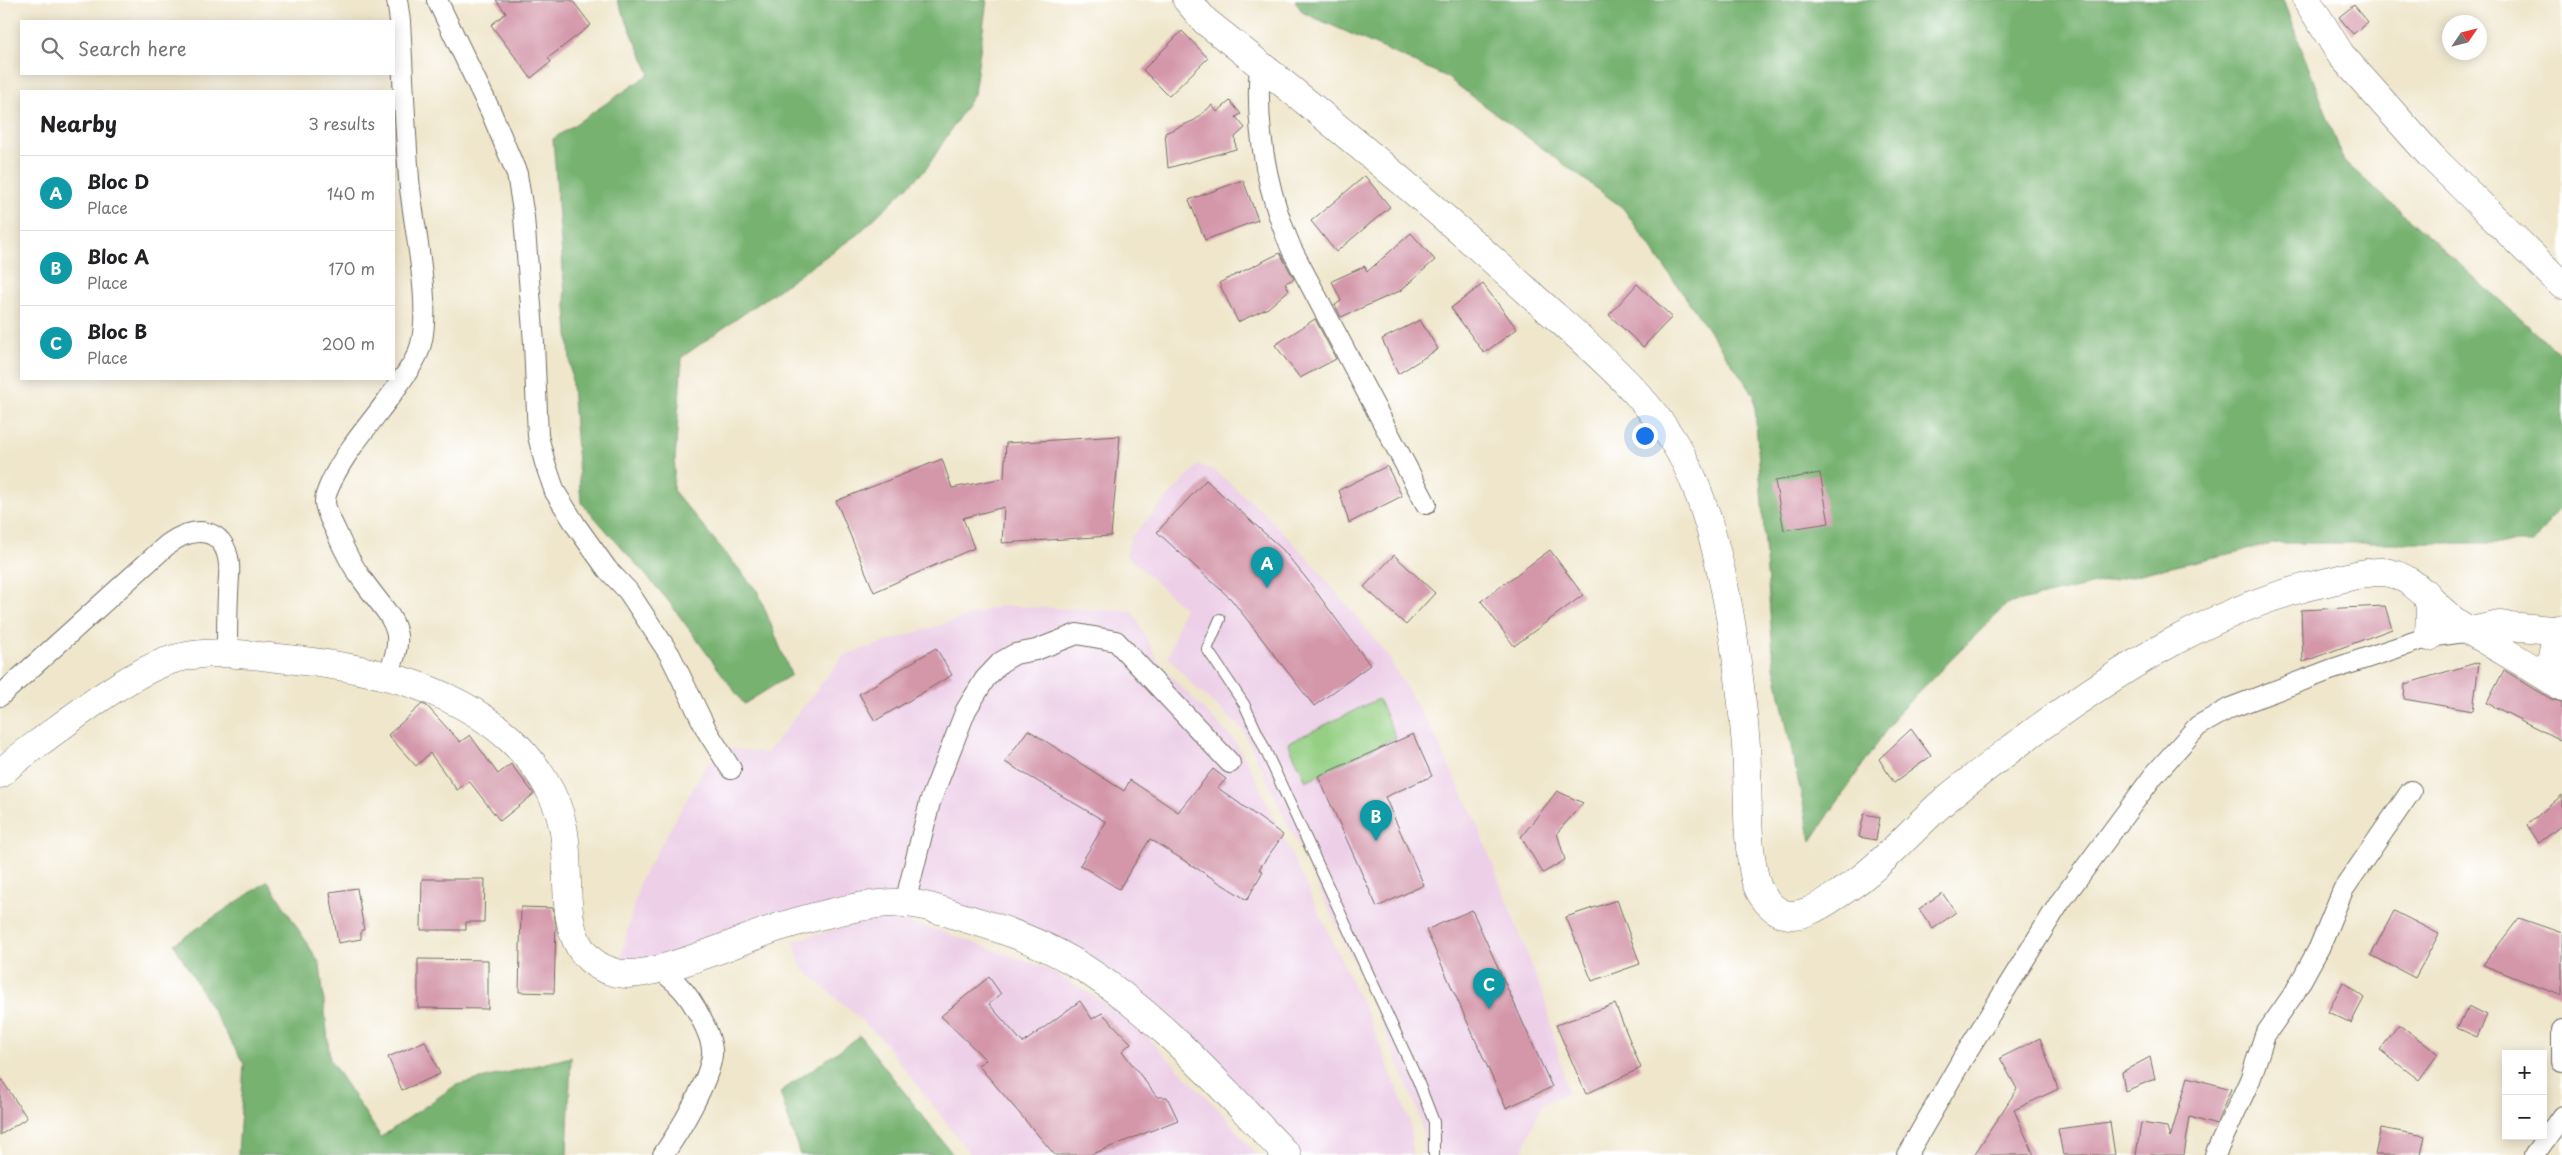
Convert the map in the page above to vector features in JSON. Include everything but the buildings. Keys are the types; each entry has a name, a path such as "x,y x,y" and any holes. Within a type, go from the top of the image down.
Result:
{"street":[{"path":"387,675 397,656 398,638 393,621 386,607 364,583 347,557 330,518 325,501 329,485 346,454 379,414 409,370 421,345 422,288 409,180 400,21 397,0"},
{"path":"437,0 491,112 517,174 524,217 533,334 538,436 555,492 577,527 607,569 628,592 661,642 707,731 731,769"},
{"path":"1186,0 1206,21 1475,243 1607,364 1666,430 1695,483 1717,556 1733,638 1741,694 1746,749 1749,840 1754,874 1758,890 1778,912 1791,916 1806,912 1848,888 1941,804 1980,772 2079,699 2186,634 2246,606 2278,594 2370,572 2385,572 2396,575 2426,593 2439,608 2470,631 2561,687"},
{"path":"2307,0 2341,55 2431,156 2562,285"},
{"path":"1260,64 1259,129 1264,160 1280,221 1292,250 1426,504"},
{"path":"0,696 168,545 180,535 195,531 209,532 218,539 229,564 227,653"},
{"path":"2426,593 2430,607 2429,637"},
{"path":"1907,1155 1963,1058 2060,902 2154,775 2186,738 2216,714 2253,698 2429,637 2499,625 2561,630 2552,648 2551,661 2554,674 2561,687"},
{"path":"905,903 930,802 966,710 985,679 1001,662 1015,654 1036,650 1078,634 1116,641 1230,763"},
{"path":"0,774 76,715 127,681 173,659 227,653 339,664 387,675 468,708 508,737 522,750 544,780 563,824 568,866 569,924 577,942 587,956 602,967 620,974 659,969 782,927 847,910 905,903 991,926 1071,960 1136,1006 1287,1155"},
{"path":"2215,1155 2250,1080 2265,1035 2295,992 2319,948 2343,890 2411,791"},
{"path":"659,969 680,987 695,1007 706,1029 712,1054 707,1076 663,1155"},
{"path":"2562,1030 2562,1062"},
{"path":"2534,1155 2562,1116"}],"lane":[{"path":"1220,619 1207,649 1244,704 1418,1081 1434,1122 1434,1155"}],"shaded area":[{"path":"1198,465 1214,470 1264,513 1307,557 1386,653 1433,733 1477,823 1546,1003 1568,1093 1542,1104 1521,1155 1423,1155 1423,1132 1417,1109 1370,995 1243,730 1192,684 1168,657 1184,608 1126,555 1131,537"},
{"path":"1000,606 1132,611 1161,666 1233,739 1249,765 1369,1018 1410,1121 1412,1155 1292,1155 1140,1006 904,897 634,966 621,957 640,881 706,766 730,748 767,753 844,655"},
{"path":"882,916 935,929 1046,968 1124,1014 1224,1115 1256,1155 971,1155 880,1037 801,967 794,941"}],"green space":[{"path":"617,0 987,0 974,94 926,169 858,234 682,357 673,490 758,592 791,675 744,704 667,599 581,502 553,139 650,74"},
{"path":"1295,0 2283,0 2344,161 2562,356 2562,505 2533,543 2277,543 2007,604 1897,714 1811,841 1774,667 1754,395 1623,208 1445,76 1302,12"},
{"path":"1378,699 1396,737 1306,781 1288,743"},
{"path":"268,881 320,964 330,1060 381,1137 456,1085 571,1057 567,1155 238,1155 244,1064 174,944"},
{"path":"860,1036 953,1155 800,1155 780,1092"}],"place":[{"name":"Bloc D","path":"1267,588"},
{"name":"Bloc A","path":"1376,841"},
{"name":"Bloc B","path":"1489,1009"}]}
